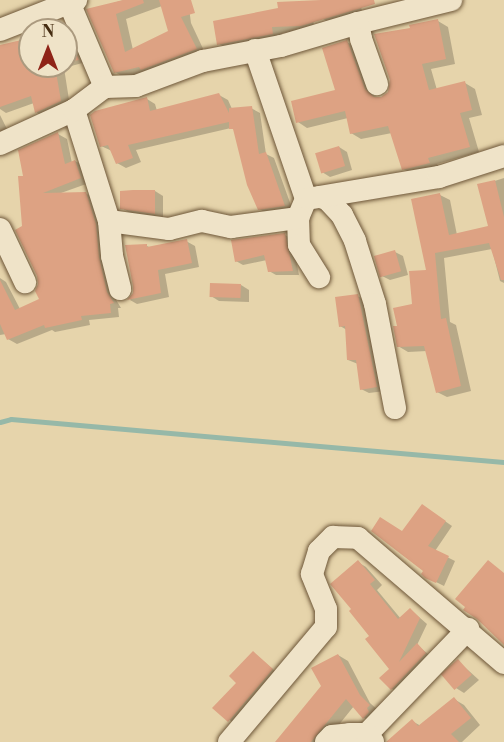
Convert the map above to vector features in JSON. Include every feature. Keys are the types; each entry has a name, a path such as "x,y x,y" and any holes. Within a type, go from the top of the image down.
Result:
{"street":[{"path":"0,144 74,111 105,87 136,86 203,62 281,46 358,23 451,0"},
{"path":"0,30 72,1 105,87"},
{"path":"358,23 360,39 377,84"},
{"path":"255,50 308,205 299,245 320,277"},
{"path":"74,111 109,221 112,256 120,290"},
{"path":"308,205 439,177 504,156"},
{"path":"109,221 169,229 201,221 231,227 327,199 342,215 355,241 375,304 395,408"},
{"path":"0,229 25,282"},
{"path":"229,742 326,627 326,609 312,574 319,551 333,537 358,538 502,658"},
{"path":"326,742 332,736 370,738 468,629"}],"building":[{"path":"123,0 143,0 144,3 116,14 125,52 168,31 159,0 191,0 195,13 181,17 197,49 141,70 139,67 114,73 86,9"},
{"path":"374,0 375,4 301,26 272,27 273,34 217,45 213,21 278,8 277,2"},
{"path":"438,19 446,59 422,64 429,90 465,81 472,110 460,113 470,147 428,158 430,163 402,170 388,126 350,134 345,111 296,123 291,101 335,90 322,48 347,40 365,89 374,97 381,97 388,92 390,80 374,34 410,28 409,25"},
{"path":"18,41 18,78 57,78 61,101 35,113 31,96 0,107 0,45"},
{"path":"219,93 229,113 229,108 252,106 259,154 266,152 285,206 258,210 247,185 233,129 229,129 229,122 128,145 133,158 116,164 108,145 100,147 90,115 95,111 147,97 150,111"},
{"path":"58,132 65,164 75,160 81,178 43,193 86,192 96,224 99,257 107,292 114,303 110,304 111,313 81,316 82,320 45,328 44,325 7,340 0,324 0,280 15,310 39,299 35,291 38,284 37,276 15,230 22,226 18,176 23,176 18,150"},
{"path":"339,146 345,166 321,173 315,153"},
{"path":"495,180 504,217 504,280 501,280 489,243 435,253 441,319 446,318 461,386 436,393 424,346 397,347 393,326 397,326 393,308 412,304 409,271 426,270 411,199 440,193 449,235 488,226 477,184"},
{"path":"155,190 155,214 120,209 120,191"},
{"path":"285,233 293,271 268,272 264,255 235,262 231,240"},
{"path":"187,239 192,263 158,270 161,293 127,300 133,293 133,286 125,245 147,244 147,247"},
{"path":"395,250 401,271 380,277 374,256"},
{"path":"210,283 241,284 240,298 210,297"},
{"path":"358,294 377,387 360,390 356,360 347,360 345,326 339,327 335,297"},
{"path":"422,504 446,521 428,546 449,556 436,583 425,578 421,574 423,571 371,531 380,517 402,531"},
{"path":"358,560 375,580 370,584 398,619 410,608 420,618 399,662 417,643 426,653 391,690 379,678 389,669 365,639 369,636 349,611 351,609 330,584"},
{"path":"488,560 504,573 504,645 477,619 463,610 465,607 455,599"},
{"path":"253,651 273,669 228,722 212,708 236,683 229,676"},
{"path":"338,654 360,695 370,705 367,708 369,712 363,719 346,699 311,742 275,742 321,686 311,668"},
{"path":"458,659 472,675 454,690 441,674"},
{"path":"454,697 471,718 451,734 459,742 386,742 412,719 418,726"}],"waterway":[{"path":"0,422 11,419 504,462"}]}
